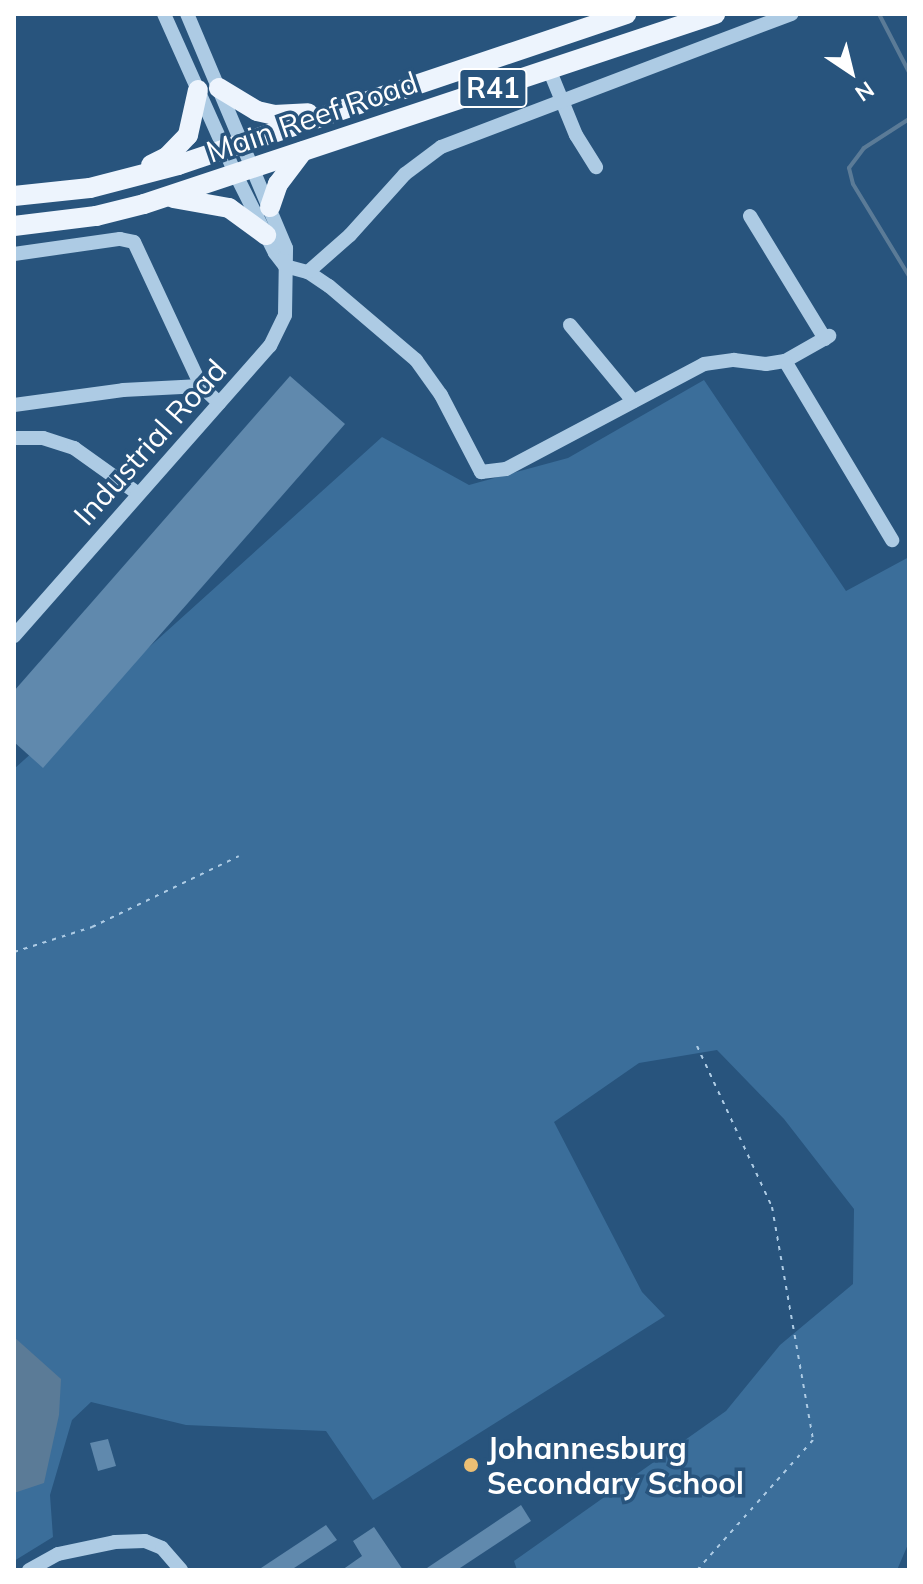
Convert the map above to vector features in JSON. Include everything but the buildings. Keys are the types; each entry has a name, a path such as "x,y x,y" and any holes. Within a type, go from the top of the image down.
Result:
{"main road":[{"name":"Main Reef Road","path":"14,196 119,181 224,149 626,14"},
{"name":"Main Reef Road","path":"14,226 96,216 166,197 715,14"},
{"path":"119,181 178,148 209,89 257,111 274,115 340,110"},
{"path":"270,207 278,184 303,151"},
{"path":"166,197 229,208 266,235"}],"street":[{"path":"164,14 244,142 244,170 266,235 285,266 308,272 416,360 441,395 470,457 486,474 506,469 704,364 734,360 766,364 785,361 827,338 750,216"},
{"path":"187,14 224,149 244,170"},
{"path":"308,272 341,244 405,174 431,153 560,100 792,14"},
{"path":"549,69 560,100 596,167"},
{"name":"Industrial Road","path":"14,636 137,493 270,346 280,330 288,296 286,248 270,207 244,170"},
{"path":"14,254 120,239 134,242 201,386 219,403"},
{"path":"570,325 633,401"},
{"path":"785,361 892,540"},
{"path":"14,405 123,390 201,386"},
{"path":"14,438 43,438 74,448 137,493"},
{"path":"29,1570 58,1554 115,1542 145,1541 162,1548 181,1570"}],"path":[{"path":"14,952 92,927 239,856"},
{"path":"697,1046 772,1207 813,1440 697,1570"}],"shaded area":[{"path":"704,380 846,591 909,557 909,1542 897,1570 517,1570 514,1561 726,1411 780,1345 853,1284 854,1209 784,1119 717,1050 639,1063 554,1122 642,1292 665,1316 373,1500 326,1431 186,1425 91,1402 72,1420 50,1495 53,1537 14,1561 14,769 382,437 469,485 568,458"},
{"path":"14,1337 61,1379 59,1415 44,1483 14,1493"}],"waterway":[{"path":"879,14 909,72"},
{"path":"909,119 864,148 849,168 853,184 909,276"}],"place":[{"name":"Johannesburg Secondary School","path":"471,1465"}]}
